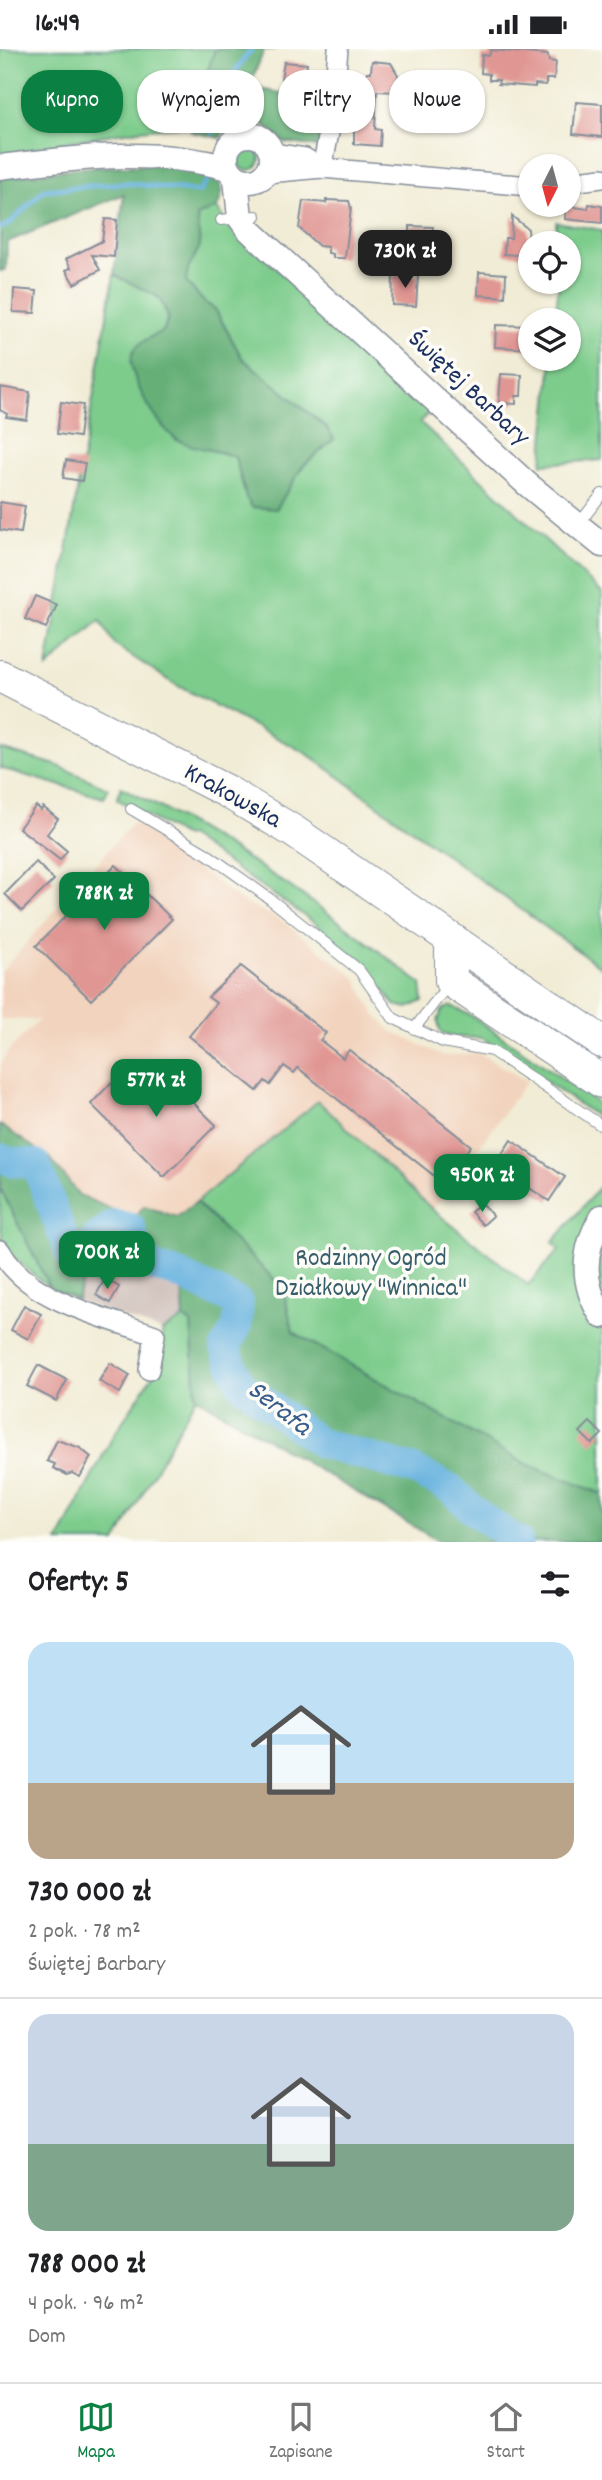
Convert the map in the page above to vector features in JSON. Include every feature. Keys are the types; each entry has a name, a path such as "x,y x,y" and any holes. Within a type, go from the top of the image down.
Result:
{"main road":[{"name":"Krakowska","path":"0,676 226,791 293,831 461,961 602,1082"},
{"name":"Krakowska","path":"461,961 602,1042"}],"street":[{"path":"322,168 332,118 338,49"},
{"path":"0,167 135,154 178,145 248,167 322,168 518,185"},
{"name":"Świętej Barbary","path":"248,167 239,218 602,545"},
{"path":"581,181 602,178"},
{"path":"602,1217 589,1243 585,1263 593,1302 602,1317"},
{"path":"0,1250 25,1282 98,1317 155,1335 149,1370"}],"lane":[{"path":"578,526 602,494"},
{"path":"131,809 207,854 270,899 359,970 393,1018 443,1042 492,1051 602,1126"},
{"path":"414,1029 461,961"}],"shaded area":[{"path":"133,822 243,902 281,920 355,977 374,1013 393,1032 444,1056 478,1053 527,1081 433,1210 318,1101 177,1218 144,1206 133,1220 79,1195 50,1158 0,1125 0,1066 7,1052 39,1020 0,1019 0,973"},
{"path":"118,1243 141,1271 182,1286 184,1318 162,1331 77,1300 87,1265"}],"green space":[{"path":"0,49 215,49 208,70 137,70 137,131 123,132 123,70 21,70 21,133 119,133 0,155"},
{"path":"215,49 275,49 264,50 256,70 208,70"},
{"path":"264,90 278,92 278,133 320,133 319,147 284,142 264,125"},
{"path":"196,133 223,133 220,138"},
{"path":"248,146 257,149 260,158 257,167 248,170 239,167 236,158 239,149"},
{"path":"159,165 215,180 222,194 217,208 197,216 200,246 188,269 186,282 204,302 215,309 242,358 326,427 334,439 303,466 276,509 252,507 246,497 235,457 192,446 170,434 153,413 138,386 131,361 133,352 143,342 164,330 169,318 159,297 114,275 124,194 7,242 6,269 0,271 0,178 80,168"},
{"path":"217,208 225,221 430,412 420,422 602,593 602,968 306,753 176,685 115,645 100,620 47,668 114,275 153,294 165,309 167,318 164,330 141,344 145,401 176,440 235,457 246,497 276,509 303,466 334,439 326,427 242,358 215,309 204,302 186,282 188,269 200,246 197,215"},
{"path":"556,222 602,230 602,460 542,464 551,371 581,371 581,308 556,308 558,294 581,294 581,231 556,231"},
{"path":"0,749 56,765 108,788 104,798 0,768"},
{"path":"121,787 201,830 314,903 421,984 423,1001 408,1008 395,1005 371,973 315,923 188,836 185,837 117,799"},
{"path":"451,1006 472,1016 602,1106 602,1120 482,1038 454,1037 440,1032 438,1021 442,1010"},
{"name":"Rodzinny Ogród Działkowy \"Winnica\"","path":"318,1101 433,1210 528,1285 559,1250 553,1242 602,1184 602,1494 526,1464 293,1332 282,1288 196,1202"},
{"path":"0,1125 50,1158 79,1195 133,1219 144,1206 177,1217 196,1202 283,1288 293,1332 526,1464 602,1494 602,1542 440,1542 196,1397 191,1323 184,1318 182,1286 141,1271 119,1243 87,1265 77,1300 50,1288 0,1188"},
{"path":"0,1188 50,1288 12,1256 6,1247 1,1226"},
{"path":"184,1318 191,1323 196,1397 116,1542 58,1542 112,1438 164,1358 162,1331"}],"building":[{"path":"491,50 548,55 549,61 556,62 554,79 546,79 546,85 535,84 535,87 498,84 499,80 489,80 489,74 481,70 482,55 489,56"},
{"path":"372,61 391,63 395,70 389,70 389,92 377,91 375,129 375,70 371,70"},
{"path":"284,62 307,64 306,70 283,70"},
{"path":"576,102 602,104 602,137 573,134"},
{"path":"375,129 381,130 380,146 354,144 354,133 375,133"},
{"path":"326,200 349,201 351,208 345,258 333,258 333,254 328,253 328,247 319,246 299,228 303,201 326,203"},
{"path":"589,204 602,206 602,223 565,219 581,217 581,208 588,209"},
{"path":"512,216 528,229 518,231 518,255 504,254 505,238 511,238"},
{"path":"105,219 117,220 114,257 92,255 100,270 74,284 66,270 71,268 66,259 102,241"},
{"path":"410,226 433,227 430,259 410,258"},
{"path":"479,272 506,274 505,297 478,295"},
{"path":"393,275 418,276 416,306 392,305"},
{"path":"14,289 37,291 35,313 13,312"},
{"path":"496,325 518,326 518,348 495,347"},
{"path":"501,374 522,375 521,396 516,396 516,404 499,403"},
{"path":"0,387 30,392 27,420 6,417 7,414 0,410"},
{"path":"61,402 83,405 79,437 57,434"},
{"path":"66,460 85,463 82,481 63,478"},
{"path":"0,502 25,506 21,533 0,530"},
{"path":"35,596 57,605 46,628 25,619"},
{"path":"36,806 41,810 43,807 58,819 47,834 67,851 60,860 19,828"},
{"path":"36,862 54,880 22,911 5,894"},
{"path":"116,865 172,919 91,1000 36,946"},
{"path":"241,966 326,1033 320,1040 343,1058 349,1050 471,1146 442,1182 298,1068 294,1073 284,1066 270,1085 265,1081 257,1091 189,1036 216,1003 208,997"},
{"path":"154,1064 216,1125 164,1177 91,1104 111,1083 123,1095"},
{"path":"511,1140 565,1177 549,1201 495,1165"},
{"path":"481,1203 493,1216 483,1225 471,1212"},
{"path":"105,1279 119,1287 110,1303 96,1295"},
{"path":"24,1305 41,1314 28,1339 11,1330"},
{"path":"110,1363 130,1375 120,1393 99,1381"},
{"path":"38,1365 67,1380 56,1401 27,1386"},
{"path":"590,1422 602,1434 592,1444 580,1432"},
{"path":"57,1440 80,1448 91,1457 80,1477 72,1473 67,1475 53,1468 55,1464 47,1461"}],"waterway":[{"path":"236,70 252,49"},
{"path":"0,228 8,225 44,190 126,183 199,192 207,181"},
{"name":"Serafa","path":"0,1158 36,1164 71,1257 80,1263 89,1255 95,1239 115,1224 131,1228 137,1252 153,1267 173,1272 239,1303 237,1327 225,1348 241,1384 320,1443 414,1470 451,1489 474,1511 518,1542"}]}
